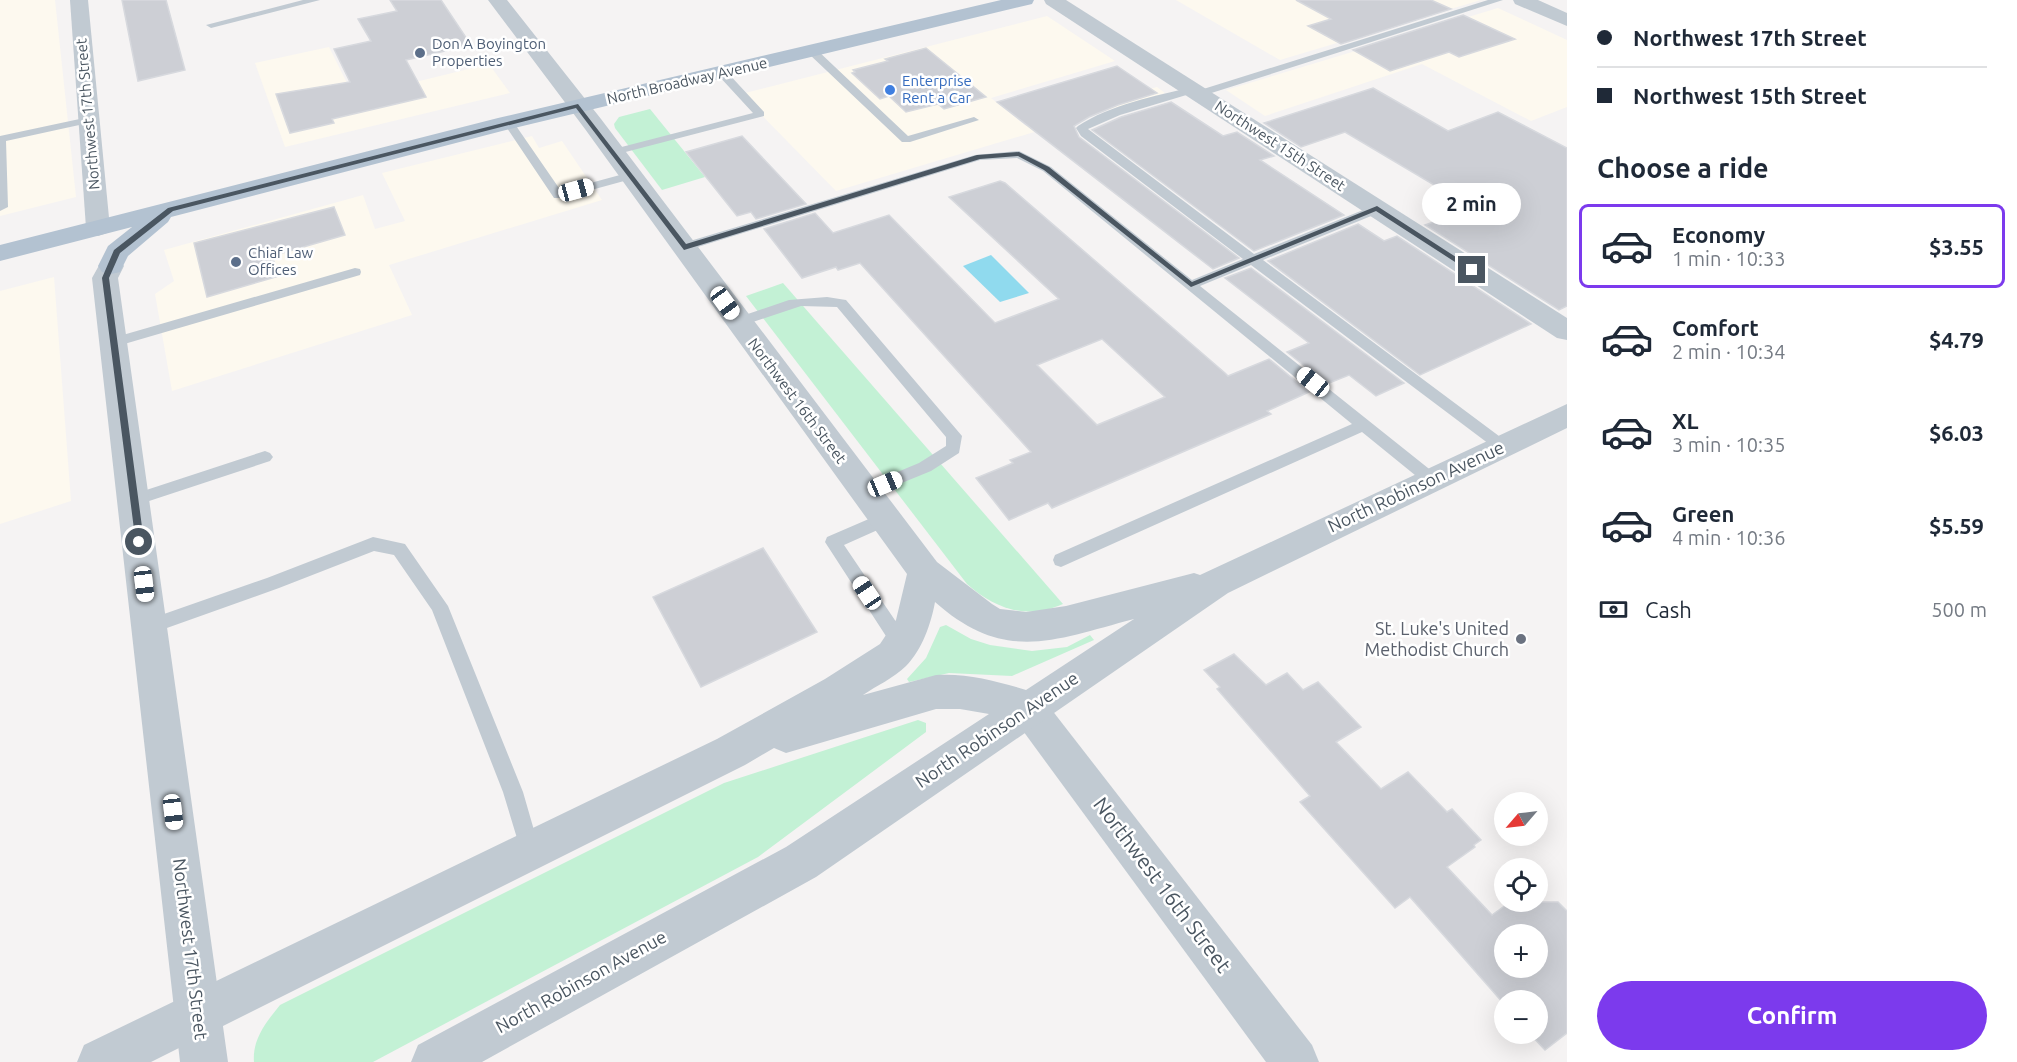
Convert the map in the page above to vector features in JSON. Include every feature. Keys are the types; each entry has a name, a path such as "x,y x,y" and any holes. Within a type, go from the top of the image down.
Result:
{"main road":[{"name":"North Broadway Avenue","path":"0,253 508,122 1025,0"},
{"path":"111,266 117,252 170,209"}],"street":[{"name":"Northwest 17th Street","path":"79,0 98,228"},
{"name":"Northwest 16th Street","path":"496,0 614,152 925,572 953,597 979,615 999,624 1018,628 1063,623 1216,582"},
{"name":"Northwest 15th Street","path":"1053,0 1567,331"},
{"path":"1522,0 1567,20"},
{"name":"Northwest 17th Street","path":"111,266 105,278 204,1062"},
{"name":"North Robinson Avenue","path":"435,1062 801,862 1216,582 1567,415"},
{"path":"101,1062 731,752 838,691 893,655 914,623 925,572"},
{"path":"731,752 936,692 954,690 981,694 1028,708"},
{"name":"Northwest 16th Street","path":"1028,708 1295,1062"}],"lane":[{"path":"211,25 315,0"},
{"path":"1498,0 1112,115 1085,124 1082,128 1084,134 1502,447"},
{"path":"812,51 906,140 974,120"},
{"path":"614,152 760,114 722,73"},
{"path":"0,207 2,207 0,139 89,120"},
{"path":"508,122 558,195 631,176"},
{"path":"684,247 979,157 1019,154 1047,169 1432,480"},
{"path":"1191,285 1377,208"},
{"path":"114,342 355,272"},
{"path":"738,322 793,303 821,299 841,303 954,436 954,449 925,467 865,492"},
{"path":"1060,560 1365,424"},
{"path":"134,500 265,457"},
{"path":"885,519 833,542 901,644"},
{"path":"150,626 273,583 373,544 399,549 440,606 513,792 530,852"}],"shaded area":[{"path":"0,0 55,0 76,197 0,216"},
{"path":"1176,0 1481,0 1280,60"},
{"path":"1498,8 1567,40 1567,107 1531,121 1422,64 1265,116 1226,90"},
{"path":"1047,16 1115,61 991,98 1026,126 1157,87 1165,93 836,191 741,94"},
{"path":"329,47 354,97 489,64 510,93 285,147 255,63"},
{"path":"532,136 539,148 562,141 602,200 389,265 412,315 172,391 155,294 174,281 164,250 363,195 375,229 405,221 382,173"},
{"path":"54,277 71,501 0,524 0,291"}],"green space":[{"path":"650,109 705,177 662,190 614,124 619,117"},
{"path":"783,283 1063,604 1037,611 1012,609 989,600 967,584 746,296"},
{"path":"946,625 971,639 990,645 1032,651 1067,647 1090,635 1094,640 1012,676 949,673 909,682 907,679 926,658 940,627"},
{"path":"918,720 926,723 926,732 758,857 373,1062 254,1062 258,1038 280,1005 724,783"}],"water":[{"path":"991,255 1029,293 1000,302 963,266"}],"building":[{"path":"122,0 166,0 185,70 138,81"},
{"path":"390,0 441,0 471,45 406,60 426,97 332,119 334,123 290,133 276,94 350,82 334,49 371,41 358,19 397,11"},
{"path":"1296,0 1431,0 1451,9 1341,44 1308,26 1331,19"},
{"path":"1463,15 1515,39 1459,57 1449,52 1390,71 1353,50"},
{"path":"926,48 986,97 944,109 938,104 906,112 889,96 880,99 852,73 855,72 853,70 888,61 885,59"},
{"path":"1117,66 1157,93 1089,117 1074,126 1079,137 1239,258 1213,269 997,102"},
{"path":"1373,88 1448,131 1498,112 1567,148 1567,306 1559,310 1425,225 1473,208 1345,132 1301,147 1264,123"},
{"path":"1171,102 1223,136 1237,132 1274,156 1260,160 1344,215 1254,251 1092,130 1121,117"},
{"path":"742,136 806,204 756,219 751,212 737,216 686,152"},
{"path":"1000,181 1005,183 1228,376 1269,359 1309,392 1267,411 1271,414 1052,508 1048,503 1009,520 976,478 1013,463 1010,460 1031,452 860,263 838,270 836,267 802,278 764,229 815,213 833,233 889,215 995,323 1059,299 949,197","holes":["1102,339 1165,397 1097,425 1037,365"]},
{"name":"Chiaf Law Offices","path":"334,207 345,235 272,256 279,276 207,297 194,243"},
{"path":"1358,224 1384,241 1397,236 1531,324 1420,375 1268,261"},
{"path":"1251,268 1404,383 1376,396 1349,375 1327,384 1287,352 1309,343 1225,278"},
{"path":"763,548 817,632 701,687 653,597"},
{"path":"1234,654 1266,685 1287,673 1303,690 1318,682 1361,727 1336,742 1381,789 1408,772 1447,812 1452,809 1481,840 1447,867 1492,915 1496,912 1548,912 1548,902 1558,902 1567,911 1567,1033 1545,1050 1539,1044 1548,1044 1548,990 1494,990 1494,993 1410,897 1395,908 1300,802 1310,796 1217,689 1220,687 1204,670"}],"place":[{"name":"Don A Boyington Properties","path":"420,53"},
{"name":"Enterprise Rent a Car","path":"890,90"},
{"name":"Chiaf Law Offices","path":"236,262"},
{"name":"St. Luke's United Methodist Church","path":"1521,639"}],"route":[{"path":"139,542 105,278 113,258 128,241 170,209 578,106 684,247 979,157 1019,154 1047,169 1191,285 1377,208 1472,270"}]}
